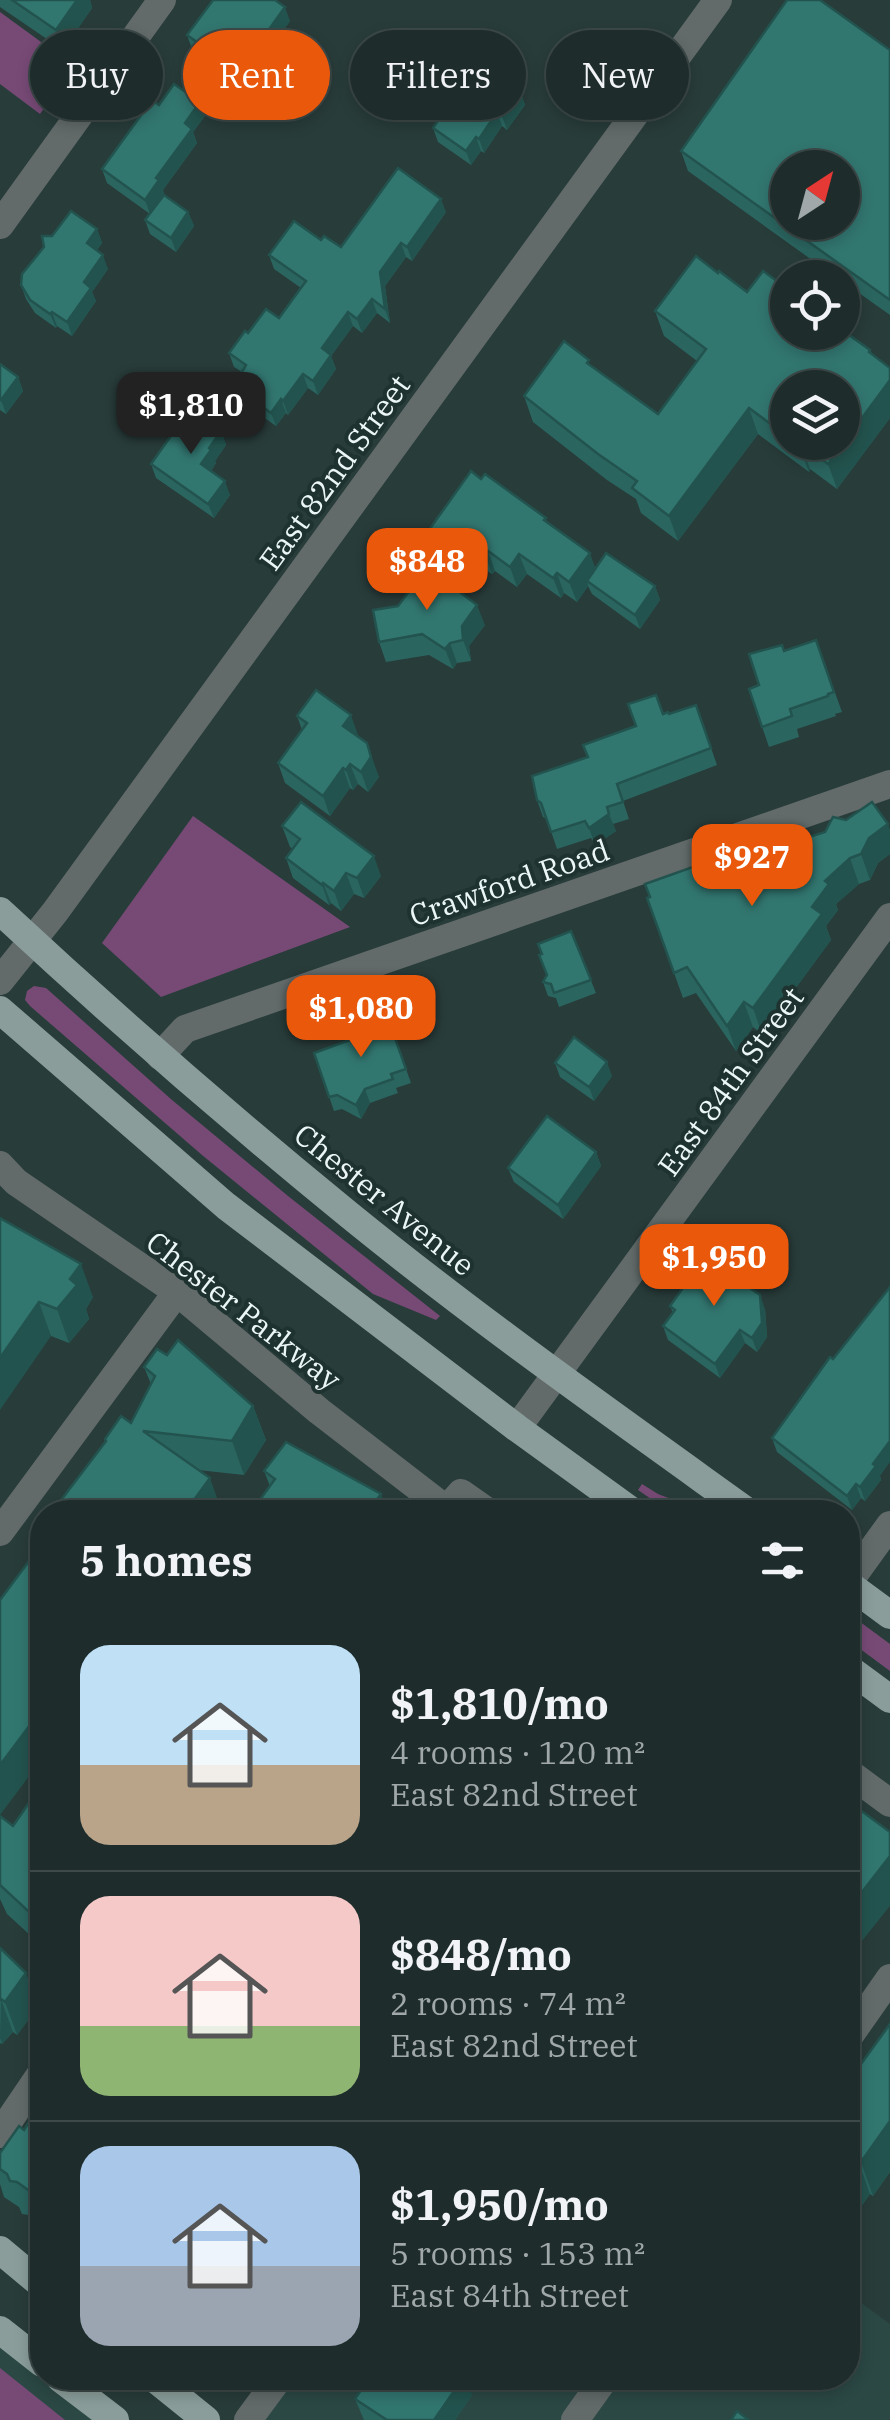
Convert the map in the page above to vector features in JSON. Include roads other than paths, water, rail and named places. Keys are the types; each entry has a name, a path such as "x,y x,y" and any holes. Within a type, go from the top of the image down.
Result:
{"main road":[{"name":"Chester Avenue","path":"0,911 160,1056 350,1216 556,1374 731,1500"},
{"path":"0,1010 226,1206 616,1500"},
{"path":"860,1592 890,1614"},
{"path":"860,1677 890,1699"},
{"path":"0,2250 30,2275"},
{"path":"0,2330 30,2354"},
{"path":"76,2390 115,2420"},
{"path":"169,2390 206,2420"}],"street":[{"path":"0,225 162,0"},
{"name":"East 82nd Street","path":"0,980 33,941 718,0"},
{"name":"Crawford Road","path":"160,1056 184,1029 890,784"},
{"name":"East 84th Street","path":"517,1428 890,917"},
{"name":"Chester Parkway","path":"0,1165 16,1182 177,1292 319,1411 443,1500"},
{"path":"0,1532 177,1292"},
{"path":"860,1566 890,1525"},
{"path":"860,1781 890,1803"},
{"path":"860,2021 890,1978"},
{"path":"1,2128 30,2088"},
{"path":"248,2420 270,2390"},
{"path":"575,2420 596,2390"}]}
